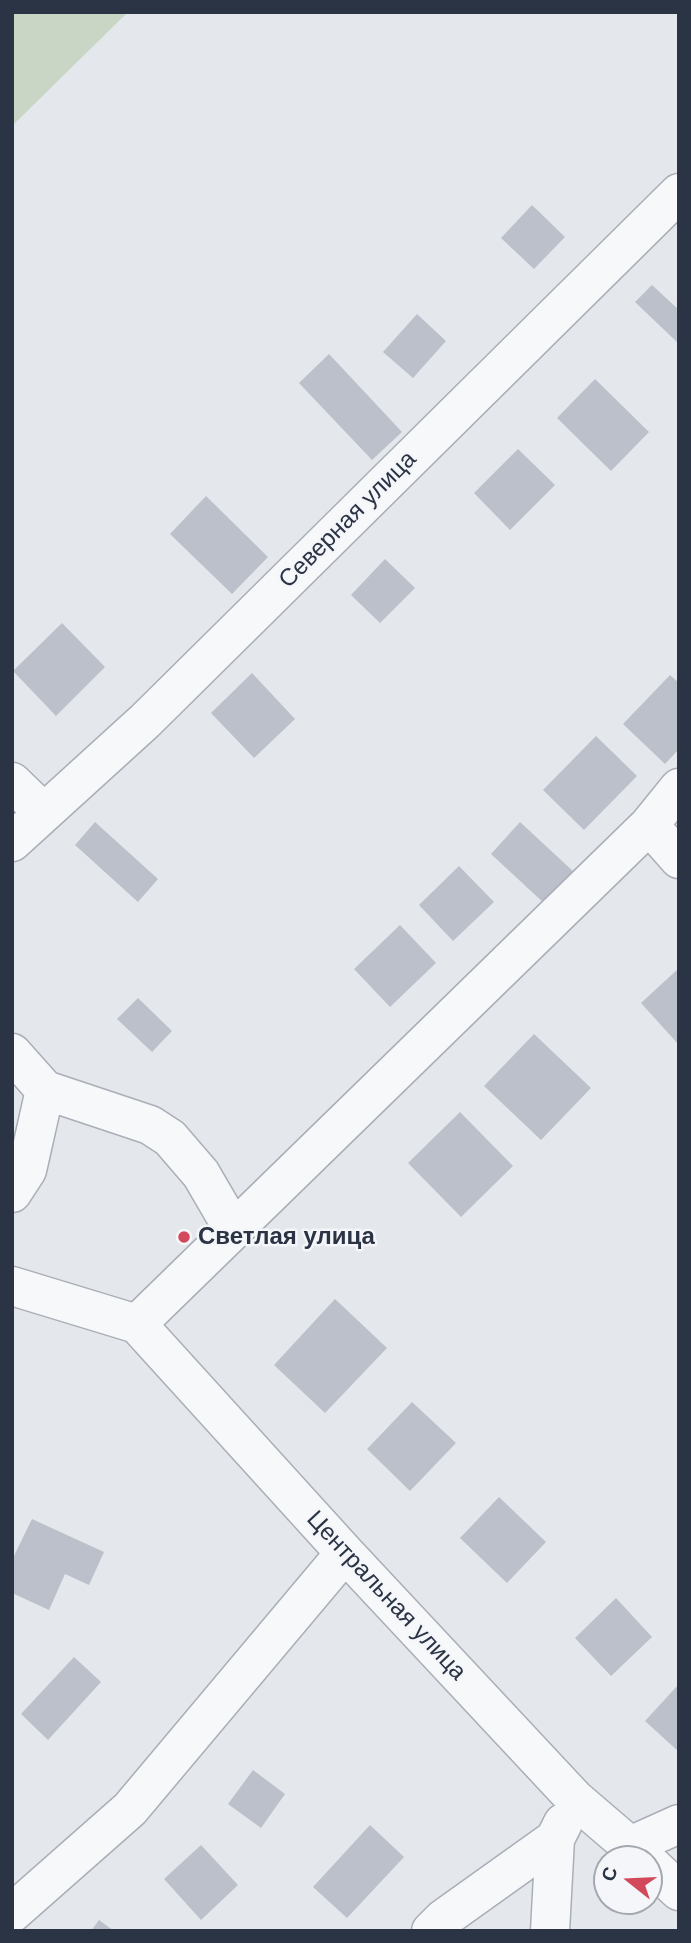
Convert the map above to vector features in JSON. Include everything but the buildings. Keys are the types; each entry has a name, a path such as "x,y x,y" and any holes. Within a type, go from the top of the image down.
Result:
{"street":[{"name":"Северная улица","path":"12,842 145,721 679,193"},
{"path":"12,782 43,813"},
{"path":"12,1286 137,1324 649,825 679,788"},
{"path":"649,825 679,859"},
{"path":"12,1053 46,1090 150,1125 170,1138 201,1174 233,1229"},
{"path":"12,1194 27,1170 46,1090"},
{"name":"Центральная улица","path":"137,1324 345,1553 575,1799 628,1845"},
{"path":"12,1913 130,1809 345,1553"},
{"path":"550,1931 555,1839 575,1799"},
{"path":"654,1845 679,1824"},
{"path":"431,1931 443,1919 555,1839"},
{"name":"Центральная улица","path":"663,1876 679,1891"}],"green space":[{"path":"12,12 128,12 12,126"}],"place":[{"name":"Светлая улица","path":"184,1237"}]}
